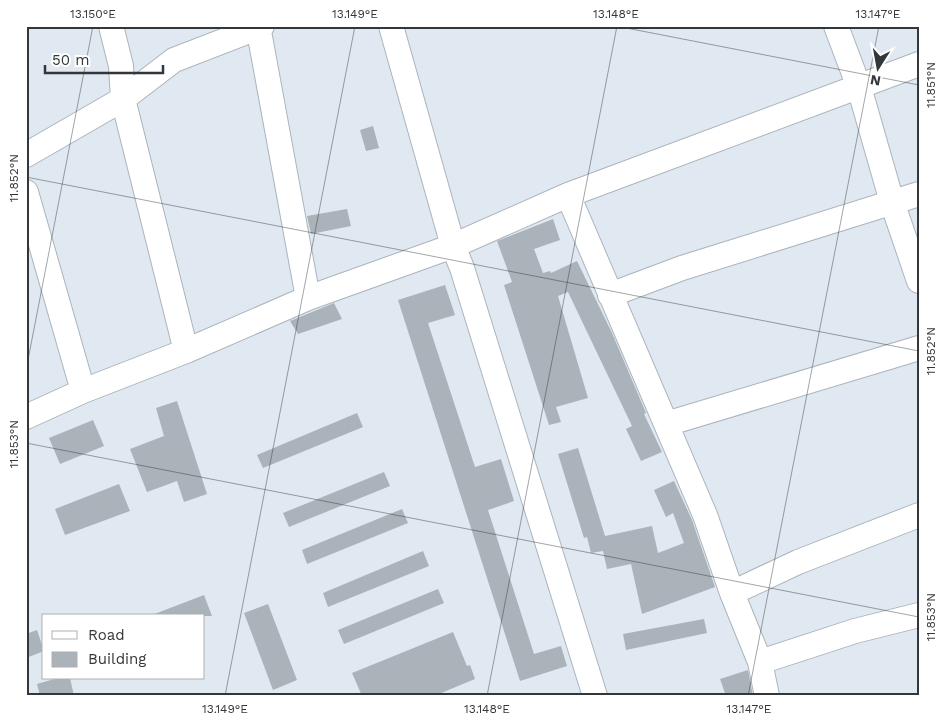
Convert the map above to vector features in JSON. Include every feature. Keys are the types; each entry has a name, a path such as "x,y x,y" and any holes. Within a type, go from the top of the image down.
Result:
{"street":[{"path":"111,26 121,66 123,99 186,351"},
{"path":"392,26 453,246 468,286 595,696"},
{"path":"836,26 859,87 892,202 919,281"},
{"path":"26,155 123,99 174,60 259,27 308,298"},
{"path":"26,416 83,391 186,351 308,298 453,246 568,194 919,64"},
{"path":"26,192 83,391"},
{"path":"568,194 705,515 732,593 760,662 767,696"},
{"path":"610,295 682,268 919,194"},
{"path":"666,424 919,348"},
{"path":"732,593 798,562 919,515"},
{"path":"760,662 855,631 919,615"}],"building":[{"path":"373,126 379,148 366,151 360,130"},
{"path":"347,209 351,226 311,234 307,216"},
{"path":"553,219 560,240 534,249 543,273 550,271 551,273 577,261 612,333 646,413 644,414 662,452 641,461 626,429 632,426 568,292 558,296 588,398 556,407 561,422 549,425 504,285 512,282 497,241"},
{"path":"445,285 455,315 428,323 475,467 501,459 514,501 488,510 534,654 561,646 567,666 520,681 398,300"},
{"path":"334,303 342,319 298,334 290,321"},
{"path":"177,401 207,494 184,502 177,481 147,492 130,449 164,436 156,408"},
{"path":"357,413 363,427 263,468 257,455"},
{"path":"93,420 104,446 60,464 49,438"},
{"path":"578,448 605,536 652,526 658,553 684,543 673,513 666,517 654,490 674,481 692,520 715,587 642,614 631,564 607,569 603,551 591,553 587,537 584,538 558,454"},
{"path":"384,472 390,486 289,527 283,513"},
{"path":"119,484 130,511 65,535 55,509"},
{"path":"402,509 408,523 307,564 302,550"},
{"path":"423,551 429,566 328,607 323,593"},
{"path":"438,589 444,603 344,644 338,630"},
{"path":"204,595 212,616 205,616 205,614 155,614"},
{"path":"268,604 297,680 273,690 244,613"},
{"path":"704,619 707,633 626,650 623,634"},
{"path":"37,630 42,645 42,652 26,658 26,634"},
{"path":"453,632 467,666 470,665 475,679 434,696 362,696 352,673"},
{"path":"748,670 753,696 726,696 720,679"},
{"path":"51,680 70,680 74,696 40,696 37,684"}]}
